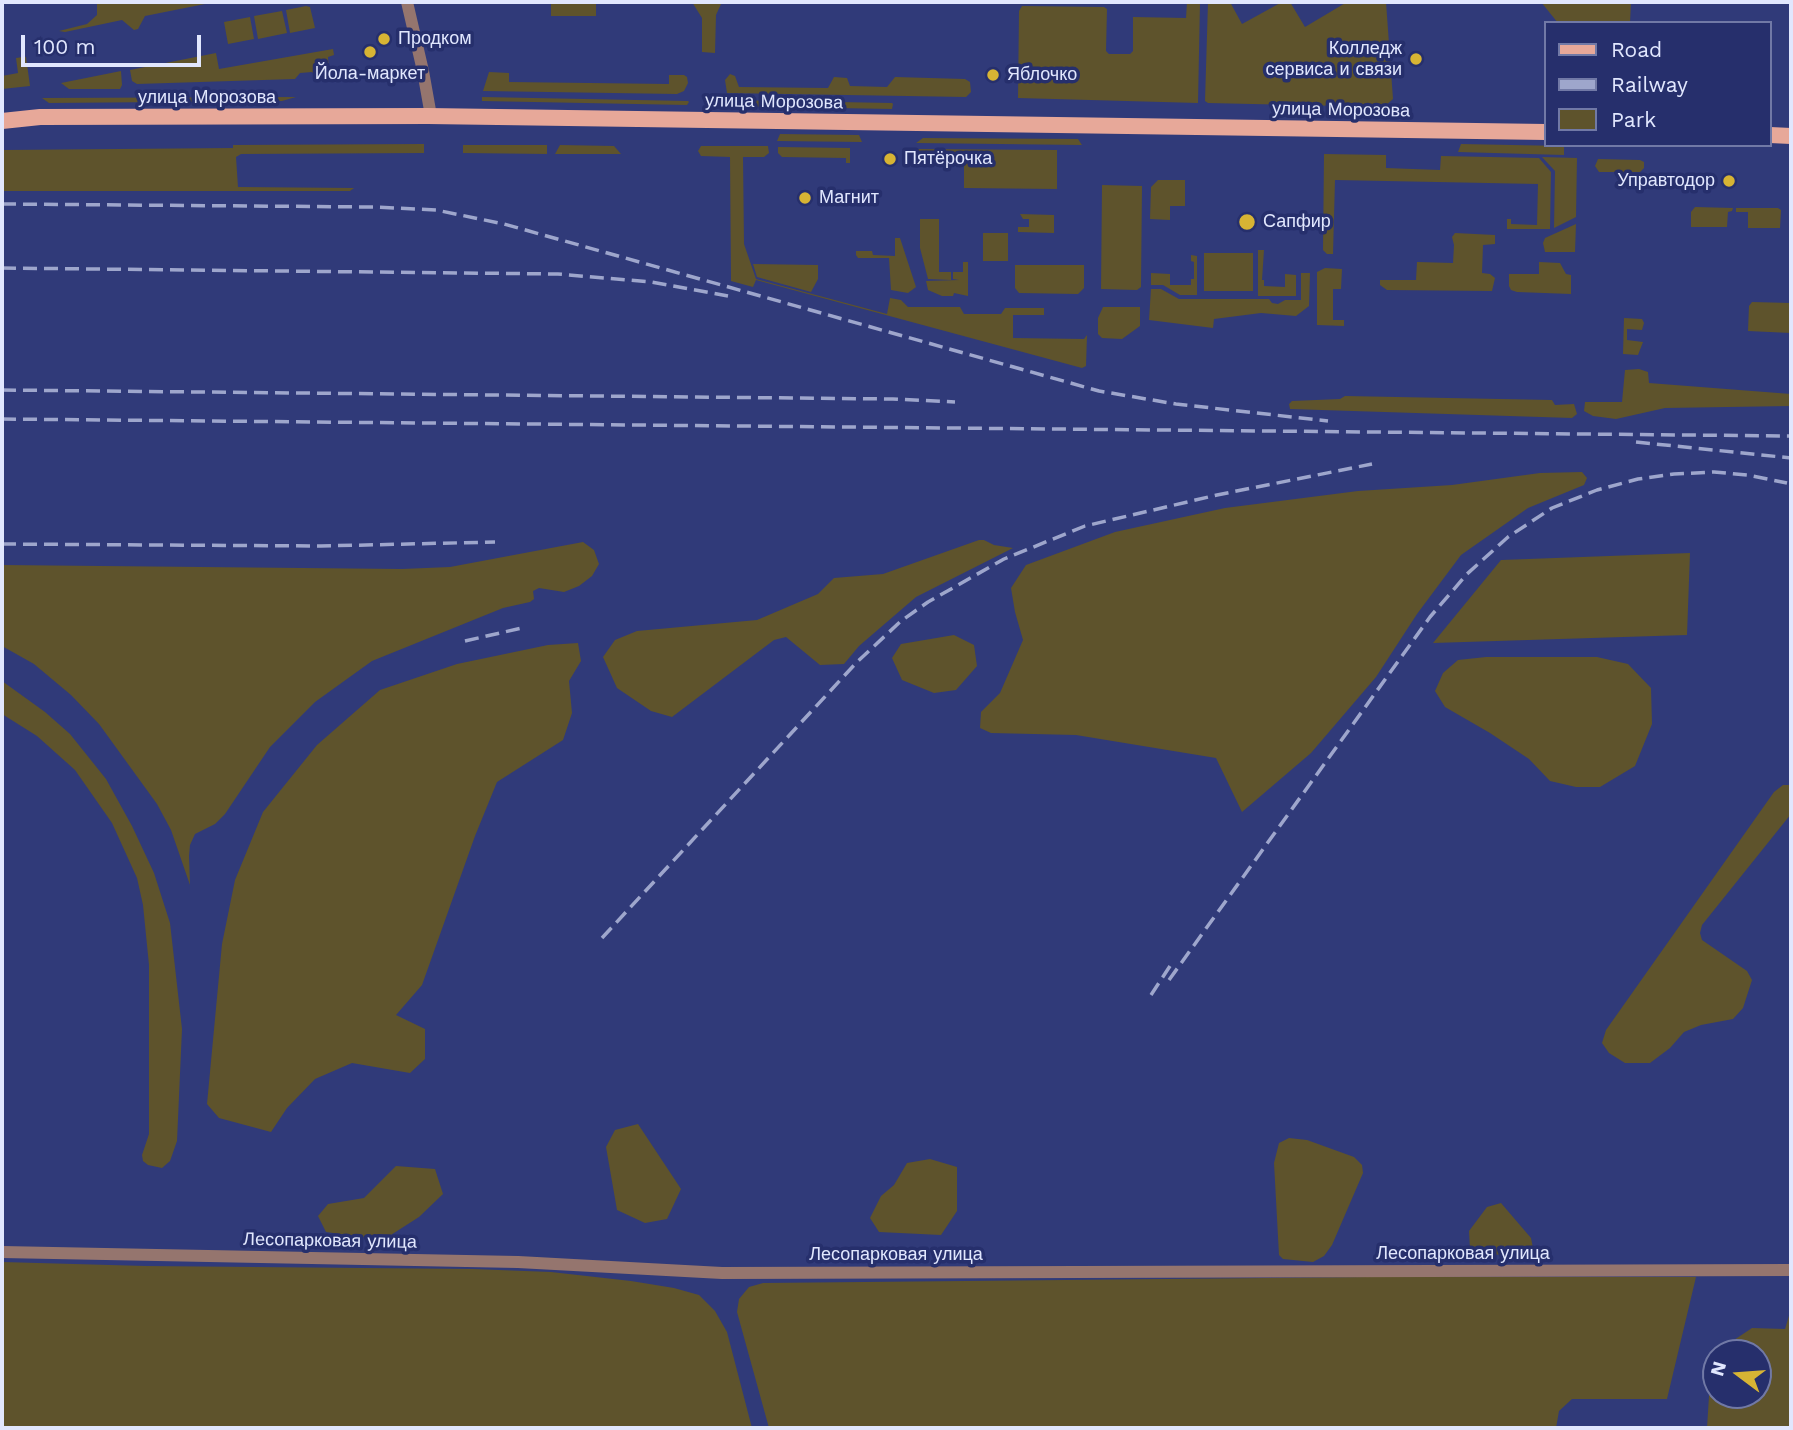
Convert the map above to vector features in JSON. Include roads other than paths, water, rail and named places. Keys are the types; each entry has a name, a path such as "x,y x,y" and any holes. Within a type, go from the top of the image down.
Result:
{"main road":[{"name":"улица Морозова","path":"2,121 40,117 431,116 1545,132"},
{"path":"1772,135 1791,136"}],"street":[{"path":"407,2 424,71 431,116"},
{"name":"Лесопарковая улица","path":"2,1252 518,1262 722,1273 1791,1270"}],"railway":[{"path":"2,204 374,207 436,210 504,224 1099,391 1176,404 1328,421"},
{"path":"2,268 558,274 651,282 728,296"},
{"path":"2,390 893,399 955,402"},
{"path":"2,419 1791,436"},
{"path":"1636,442 1791,458"},
{"path":"602,938 857,662 901,621 928,602 1004,559 1085,526 1217,495 1372,464"},
{"path":"1169,980 1430,617 1467,574 1508,537 1552,508 1597,490 1638,479 1714,472 1787,483"},
{"path":"2,544 321,546 495,542"},
{"path":"465,641 522,628"},
{"path":"1151,995 1170,966"}],"place":[{"name":"Продком","path":"384,39"},
{"name":"Йола-маркет","path":"370,52"},
{"name":"Колледж сервиса и связи","path":"1416,59"},
{"name":"Яблочко","path":"993,75"},
{"name":"Пятёрочка","path":"890,159"},
{"name":"Управтодор","path":"1729,181"},
{"name":"Магнит","path":"805,198"},
{"name":"Сапфир","path":"1247,222"}]}
